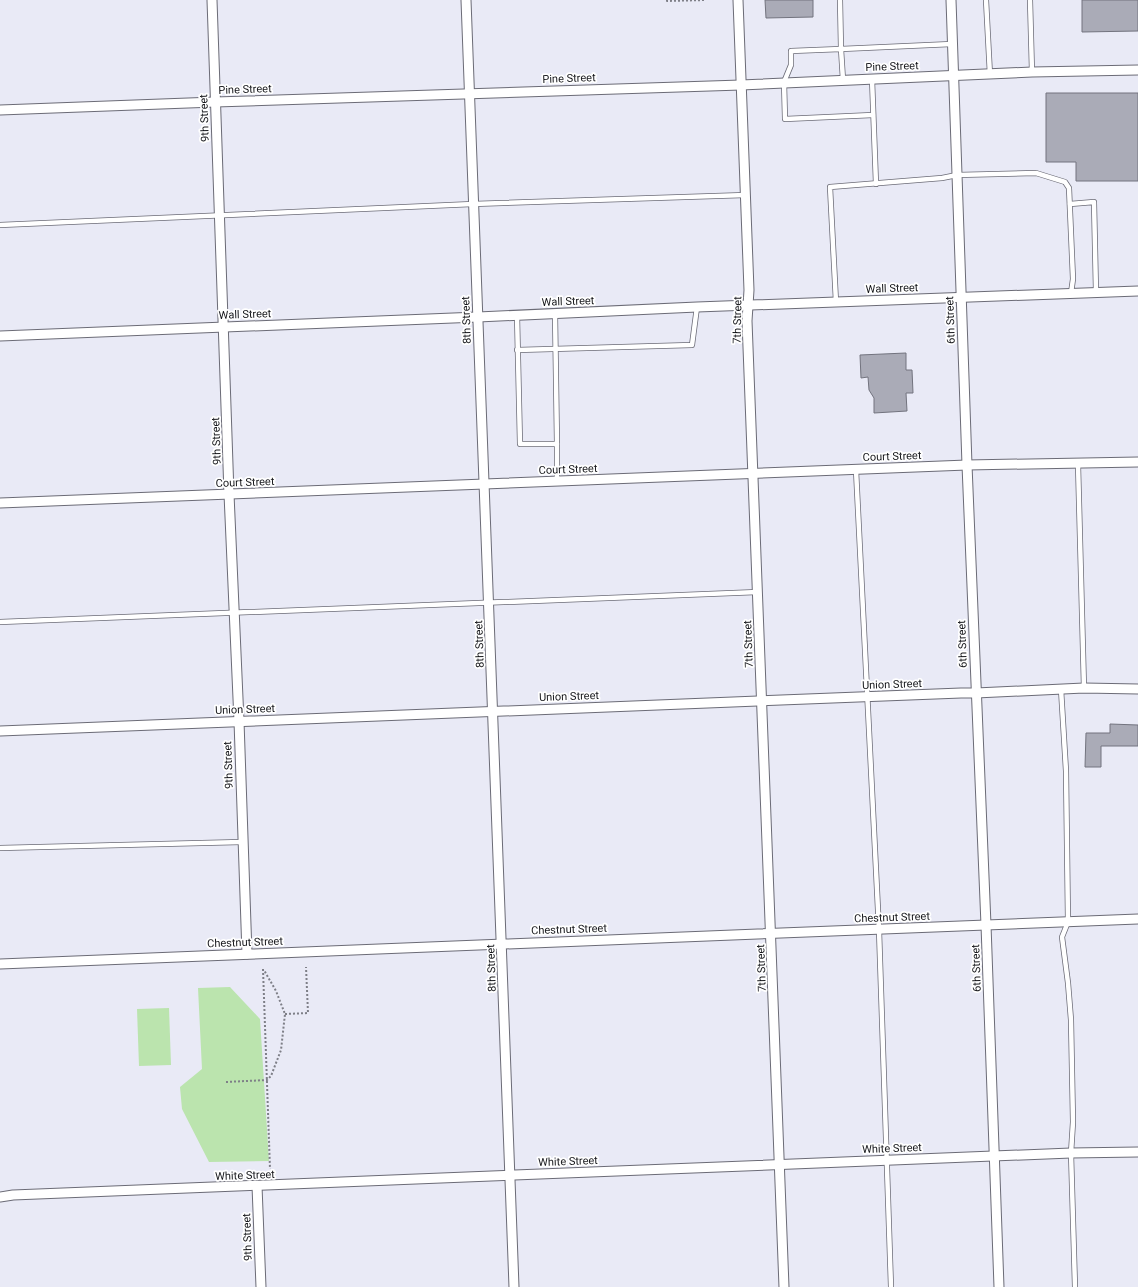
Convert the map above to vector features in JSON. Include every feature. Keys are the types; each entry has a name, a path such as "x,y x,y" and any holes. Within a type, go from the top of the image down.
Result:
{"street":[{"name":"9th Street","path":"212,0 247,954"},
{"name":"8th Street","path":"466,0 514,1287"},
{"name":"7th Street","path":"738,0 750,290 747,321 772,933 784,1287"},
{"name":"6th Street","path":"951,0 967,465 999,1287"},
{"name":"Pine Street","path":"0,110 741,85 1032,72 1138,70"},
{"name":"Wall Street","path":"0,336 697,307 1138,291"},
{"name":"Court Street","path":"0,503 967,465 1138,462"},
{"name":"Union Street","path":"0,731 868,697 961,692 976,693 1084,688 1138,689"},
{"name":"Chestnut Street","path":"0,964 1138,919"},
{"name":"White Street","path":"0,1197 13,1195 510,1175 1071,1153 1138,1152"},
{"name":"9th Street","path":"257,1186 261,1287"}],"lane":[{"path":"840,0 843,80"},
{"path":"986,0 990,75"},
{"path":"1030,0 1032,72"},
{"path":"873,115 785,119 784,82 791,65 791,51 952,44"},
{"path":"872,79 876,184"},
{"path":"836,302 830,188 942,178 957,174 1036,172 1065,182 1069,188 1070,204 1073,279 1071,293"},
{"path":"0,225 473,204 746,195"},
{"path":"1070,204 1094,202 1096,292"},
{"path":"517,350 692,345 697,307"},
{"path":"555,313 557,481"},
{"path":"517,315 520,444 557,444"},
{"path":"1078,464 1084,688"},
{"path":"856,470 879,930 891,1287"},
{"path":"0,622 758,592"},
{"path":"1062,689 1066,771 1068,922 1062,937 1071,1020 1073,1122 1071,1153 1075,1287"},
{"path":"0,848 242,842"}],"path":[{"path":"667,0 667,2 704,0"},
{"path":"285,1014 308,1013 306,967"},
{"path":"226,1082 267,1080 271,1076 281,1050 285,1014 276,991 263,969 267,1080 270,1169"}],"green space":[{"path":"230,987 260,1019 269,1161 209,1162 182,1109 180,1087 202,1069 198,988"},
{"path":"169,1008 171,1065 139,1066 137,1009"}],"building":[{"path":"765,0 813,0 813,17 766,18"},
{"path":"1082,0 1138,0 1138,31 1082,32"},
{"path":"1046,93 1138,93 1138,181 1076,181 1076,162 1046,162"},
{"path":"906,353 906,370 912,370 913,393 906,393 907,411 874,413 874,398 869,390 868,377 861,378 860,355"},
{"path":"1110,724 1138,725 1138,746 1101,746 1101,767 1085,767 1086,733 1110,733"}]}
